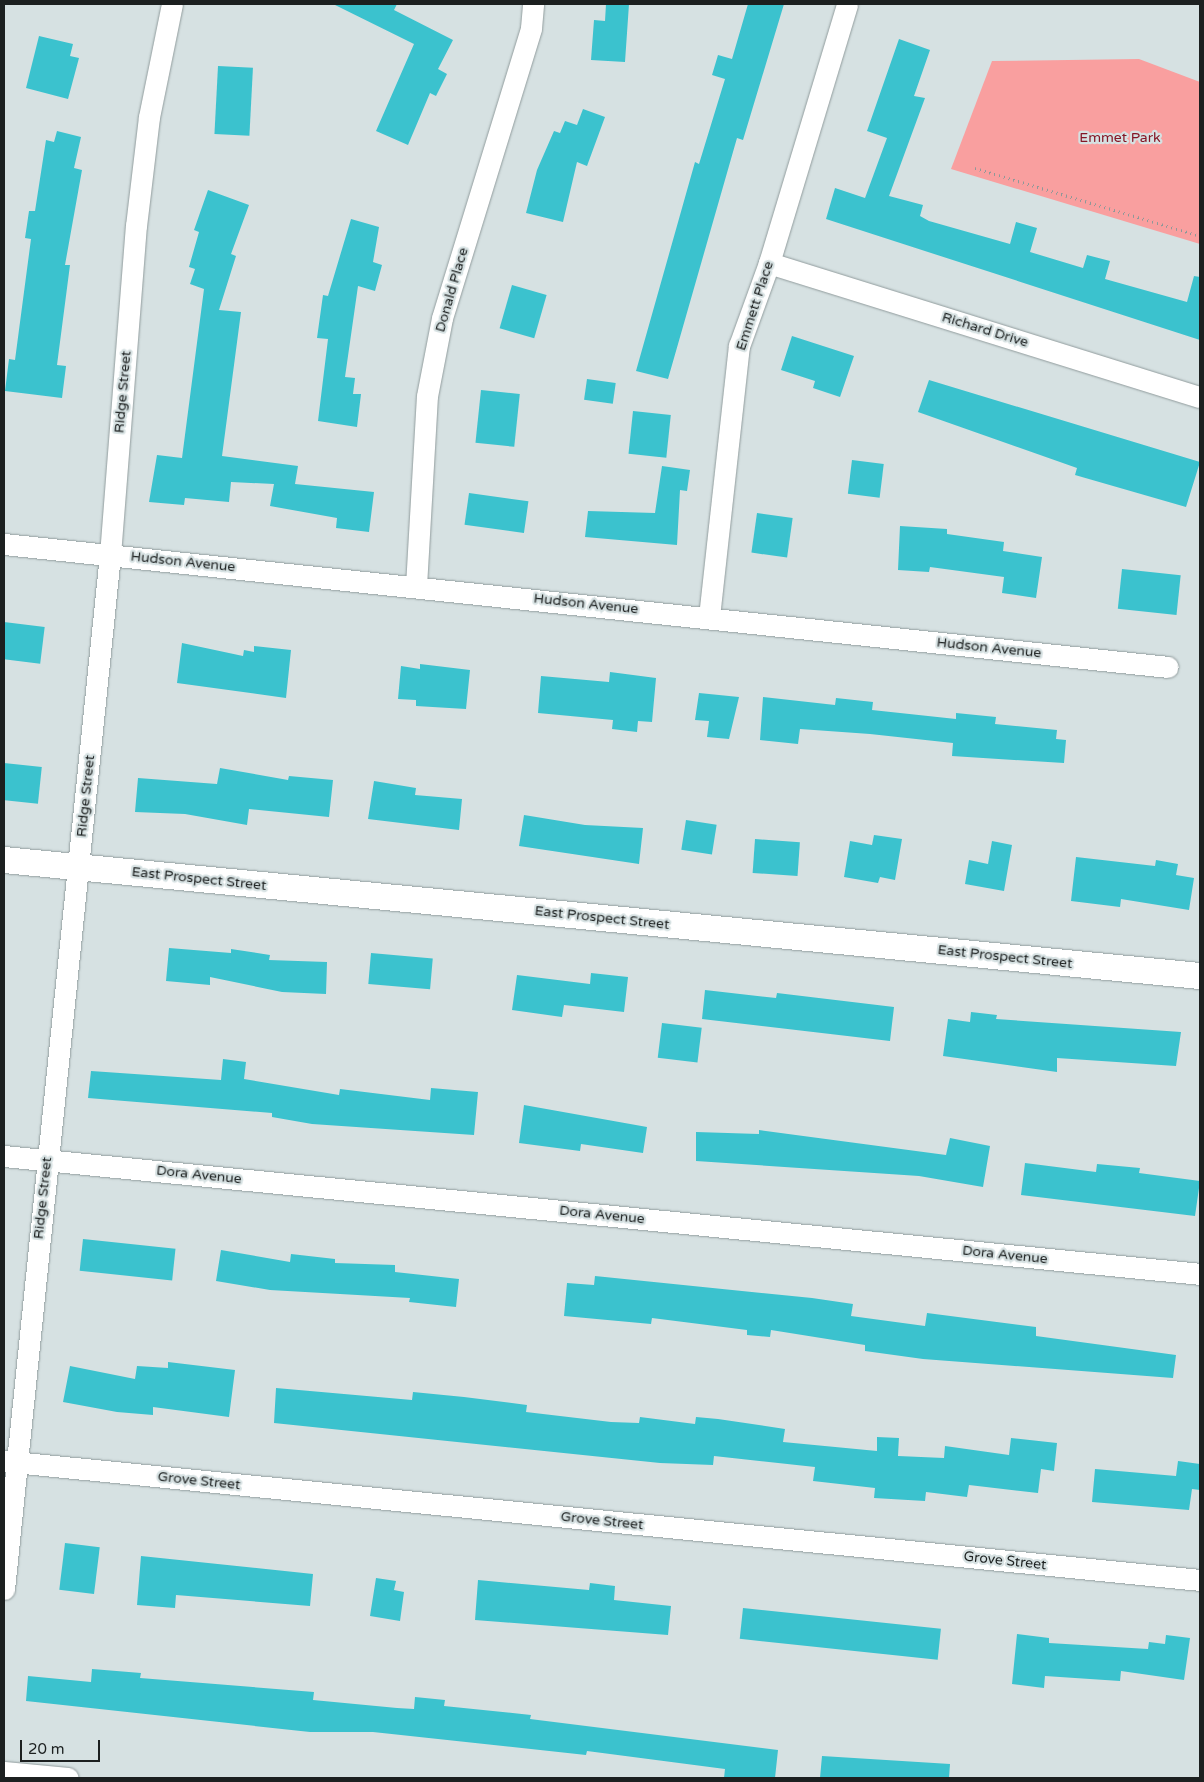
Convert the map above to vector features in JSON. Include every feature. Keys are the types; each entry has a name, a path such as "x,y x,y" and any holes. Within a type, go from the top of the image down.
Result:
{"street":[{"name":"Ridge Street","path":"4,1589 9,1462 47,1160 79,868 110,555 136,226 149,117 172,4"},
{"name":"Donald Place","path":"416,586 427,396 442,318 531,28 533,4"},
{"name":"Emmett Place","path":"710,617 739,346 769,263 847,4"},
{"name":"Richard Drive","path":"769,263 1200,397"},
{"name":"Hudson Avenue","path":"4,544 710,617 1168,667"},
{"name":"East Prospect Street","path":"4,860 1200,976"},
{"name":"Dora Avenue","path":"4,1156 1200,1274"},
{"name":"Grove Street","path":"9,1462 1200,1580"},
{"path":"4,1772 68,1778"}],"path":[{"path":"975,168 1200,236"}],"green space":[{"name":"Emmet Park","path":"1139,59 1200,82 1200,244 951,169 992,61"}],"building":[{"path":"333,4 397,4 394,10 453,40 438,69 447,74 436,96 430,93 408,145 376,131 414,44"},
{"path":"606,4 629,4 625,62 591,60 594,20 605,21"},
{"path":"748,4 784,4 743,140 737,138 668,379 636,371 695,162 699,164 725,79 712,75 718,55 732,59"},
{"path":"39,36 73,44 70,56 79,58 68,99 26,88"},
{"path":"899,39 930,50 914,96 925,98 889,196 923,205 920,216 929,221 1010,244 1016,222 1037,228 1030,252 1083,268 1087,255 1110,261 1105,279 1187,302 1194,276 1200,277 1200,340 826,219 835,188 865,198 887,138 867,131"},
{"path":"218,66 253,68 249,136 214,134"},
{"path":"583,109 605,117 587,166 577,162 563,222 526,213 537,170 554,131 560,133 565,121 577,125"},
{"path":"57,131 81,137 74,168 82,170 65,265 70,265 57,365 66,366 62,398 5,391 9,359 15,360 31,239 25,238 29,211 35,211 46,140 54,142"},
{"path":"208,190 249,205 231,254 236,256 219,310 241,312 222,456 298,466 295,484 374,492 369,532 336,528 337,518 270,506 274,484 231,482 229,502 185,498 184,505 149,502 157,455 182,458 204,289 190,284 195,269 189,267 199,232 194,230"},
{"path":"351,219 379,227 373,262 382,265 375,291 358,286 345,377 355,378 353,394 361,394 357,427 318,421 328,339 317,338 323,295 328,296"},
{"path":"512,285 547,295 534,338 500,328"},
{"path":"792,336 854,356 840,397 813,388 815,381 781,370"},
{"path":"587,379 616,383 613,404 584,400"},
{"path":"929,380 1200,462 1186,507 1075,475 1077,468 918,412"},
{"path":"481,390 520,394 514,447 475,443"},
{"path":"633,411 671,415 666,458 629,454"},
{"path":"852,460 884,464 880,498 848,494"},
{"path":"662,466 690,470 687,491 680,490 677,545 585,537 588,511 655,513"},
{"path":"469,493 528,501 524,533 465,525"},
{"path":"757,513 793,518 787,558 751,553"},
{"path":"900,526 947,529 947,534 1004,542 1003,551 1042,557 1036,598 1002,593 1004,577 930,567 929,572 898,570"},
{"path":"1122,569 1181,575 1176,615 1118,609"},
{"path":"4,622 45,627 40,664 4,659"},
{"path":"182,643 243,656 244,650 254,652 254,646 291,650 286,698 177,683"},
{"path":"420,664 470,670 466,709 416,706 416,700 398,699 401,666 420,669"},
{"path":"610,672 656,678 652,722 638,721 637,732 612,729 613,720 538,713 541,676 609,682"},
{"path":"699,693 739,697 729,739 707,737 709,721 695,720"},
{"path":"763,697 835,705 836,698 873,702 872,710 956,719 956,713 996,717 995,724 1057,730 1056,739 1066,740 1064,763 952,756 953,743 870,734 800,729 798,744 760,740"},
{"path":"4,763 42,767 38,804 4,800"},
{"path":"220,768 288,780 289,776 333,780 329,817 249,809 247,825 185,814 135,812 138,778 217,784"},
{"path":"374,781 416,788 415,795 462,799 459,830 368,819"},
{"path":"524,815 585,825 643,828 639,864 519,846"},
{"path":"686,820 717,825 712,854 681,850"},
{"path":"874,835 902,839 895,880 880,877 878,883 844,877 850,841 872,845"},
{"path":"755,839 800,842 798,876 753,873"},
{"path":"992,841 1012,845 1004,891 965,884 969,860 988,864"},
{"path":"1076,857 1155,866 1156,860 1178,864 1176,875 1194,878 1189,910 1121,899 1120,907 1071,901"},
{"path":"169,948 231,953 231,949 270,955 269,960 327,962 326,994 282,992 210,977 210,985 166,981"},
{"path":"371,953 433,958 430,989 368,984"},
{"path":"591,973 628,977 624,1012 564,1005 562,1017 512,1010 517,975 590,984"},
{"path":"705,990 776,998 777,993 894,1007 890,1041 702,1019"},
{"path":"971,1012 997,1015 996,1019 1181,1032 1176,1066 1057,1058 1057,1072 943,1056 948,1019 970,1022"},
{"path":"662,1023 702,1028 697,1063 658,1058"},
{"path":"223,1059 246,1062 244,1079 339,1095 340,1089 430,1100 431,1088 478,1092 474,1135 312,1124 272,1117 272,1113 88,1098 91,1071 221,1080"},
{"path":"524,1105 647,1127 643,1153 581,1144 580,1151 519,1143"},
{"path":"759,1130 946,1155 950,1138 990,1146 983,1187 919,1176 696,1161 696,1132 759,1134"},
{"path":"1025,1163 1096,1172 1097,1164 1140,1168 1139,1173 1200,1181 1195,1216 1021,1195"},
{"path":"83,1239 175,1249 172,1281 80,1271"},
{"path":"221,1250 290,1262 291,1254 335,1259 335,1263 395,1265 395,1272 459,1279 456,1307 409,1302 410,1298 270,1290 216,1281"},
{"path":"595,1276 812,1298 853,1304 851,1316 925,1326 927,1313 1036,1327 1036,1336 1176,1355 1173,1378 923,1359 865,1351 865,1345 771,1330 770,1337 747,1335 747,1330 652,1318 651,1324 564,1316 567,1283 594,1285"},
{"path":"168,1362 235,1370 229,1417 153,1407 153,1415 117,1412 63,1402 70,1366 135,1379 137,1366 168,1368"},
{"path":"276,1388 412,1400 413,1392 464,1397 527,1405 526,1412 611,1422 639,1423 640,1417 695,1424 696,1417 718,1419 785,1429 783,1442 877,1451 877,1437 899,1438 898,1456 944,1458 945,1446 1009,1455 1011,1438 1057,1443 1054,1471 1041,1469 1038,1493 969,1485 967,1497 926,1492 925,1501 874,1498 875,1488 813,1481 815,1467 714,1456 713,1465 660,1463 274,1423"},
{"path":"1178,1461 1200,1464 1200,1490 1192,1489 1189,1510 1092,1502 1095,1469 1176,1476"},
{"path":"65,1543 100,1547 94,1594 59,1590"},
{"path":"141,1556 313,1574 310,1606 176,1595 175,1608 137,1605"},
{"path":"376,1578 396,1581 394,1590 404,1592 400,1621 370,1616"},
{"path":"478,1580 589,1590 590,1583 615,1586 614,1600 671,1606 668,1635 475,1620"},
{"path":"743,1608 941,1629 938,1660 740,1639"},
{"path":"1017,1634 1049,1638 1049,1643 1148,1649 1149,1642 1165,1644 1166,1635 1190,1638 1184,1680 1121,1671 1120,1681 1045,1676 1044,1688 1012,1684"},
{"path":"92,1669 141,1673 140,1678 314,1692 313,1700 397,1708 414,1709 415,1697 445,1700 444,1706 531,1715 530,1719 778,1750 775,1778 724,1778 725,1769 587,1751 586,1755 373,1732 310,1732 26,1701 28,1676 91,1682"},
{"path":"822,1756 950,1764 949,1778 820,1778"}]}
